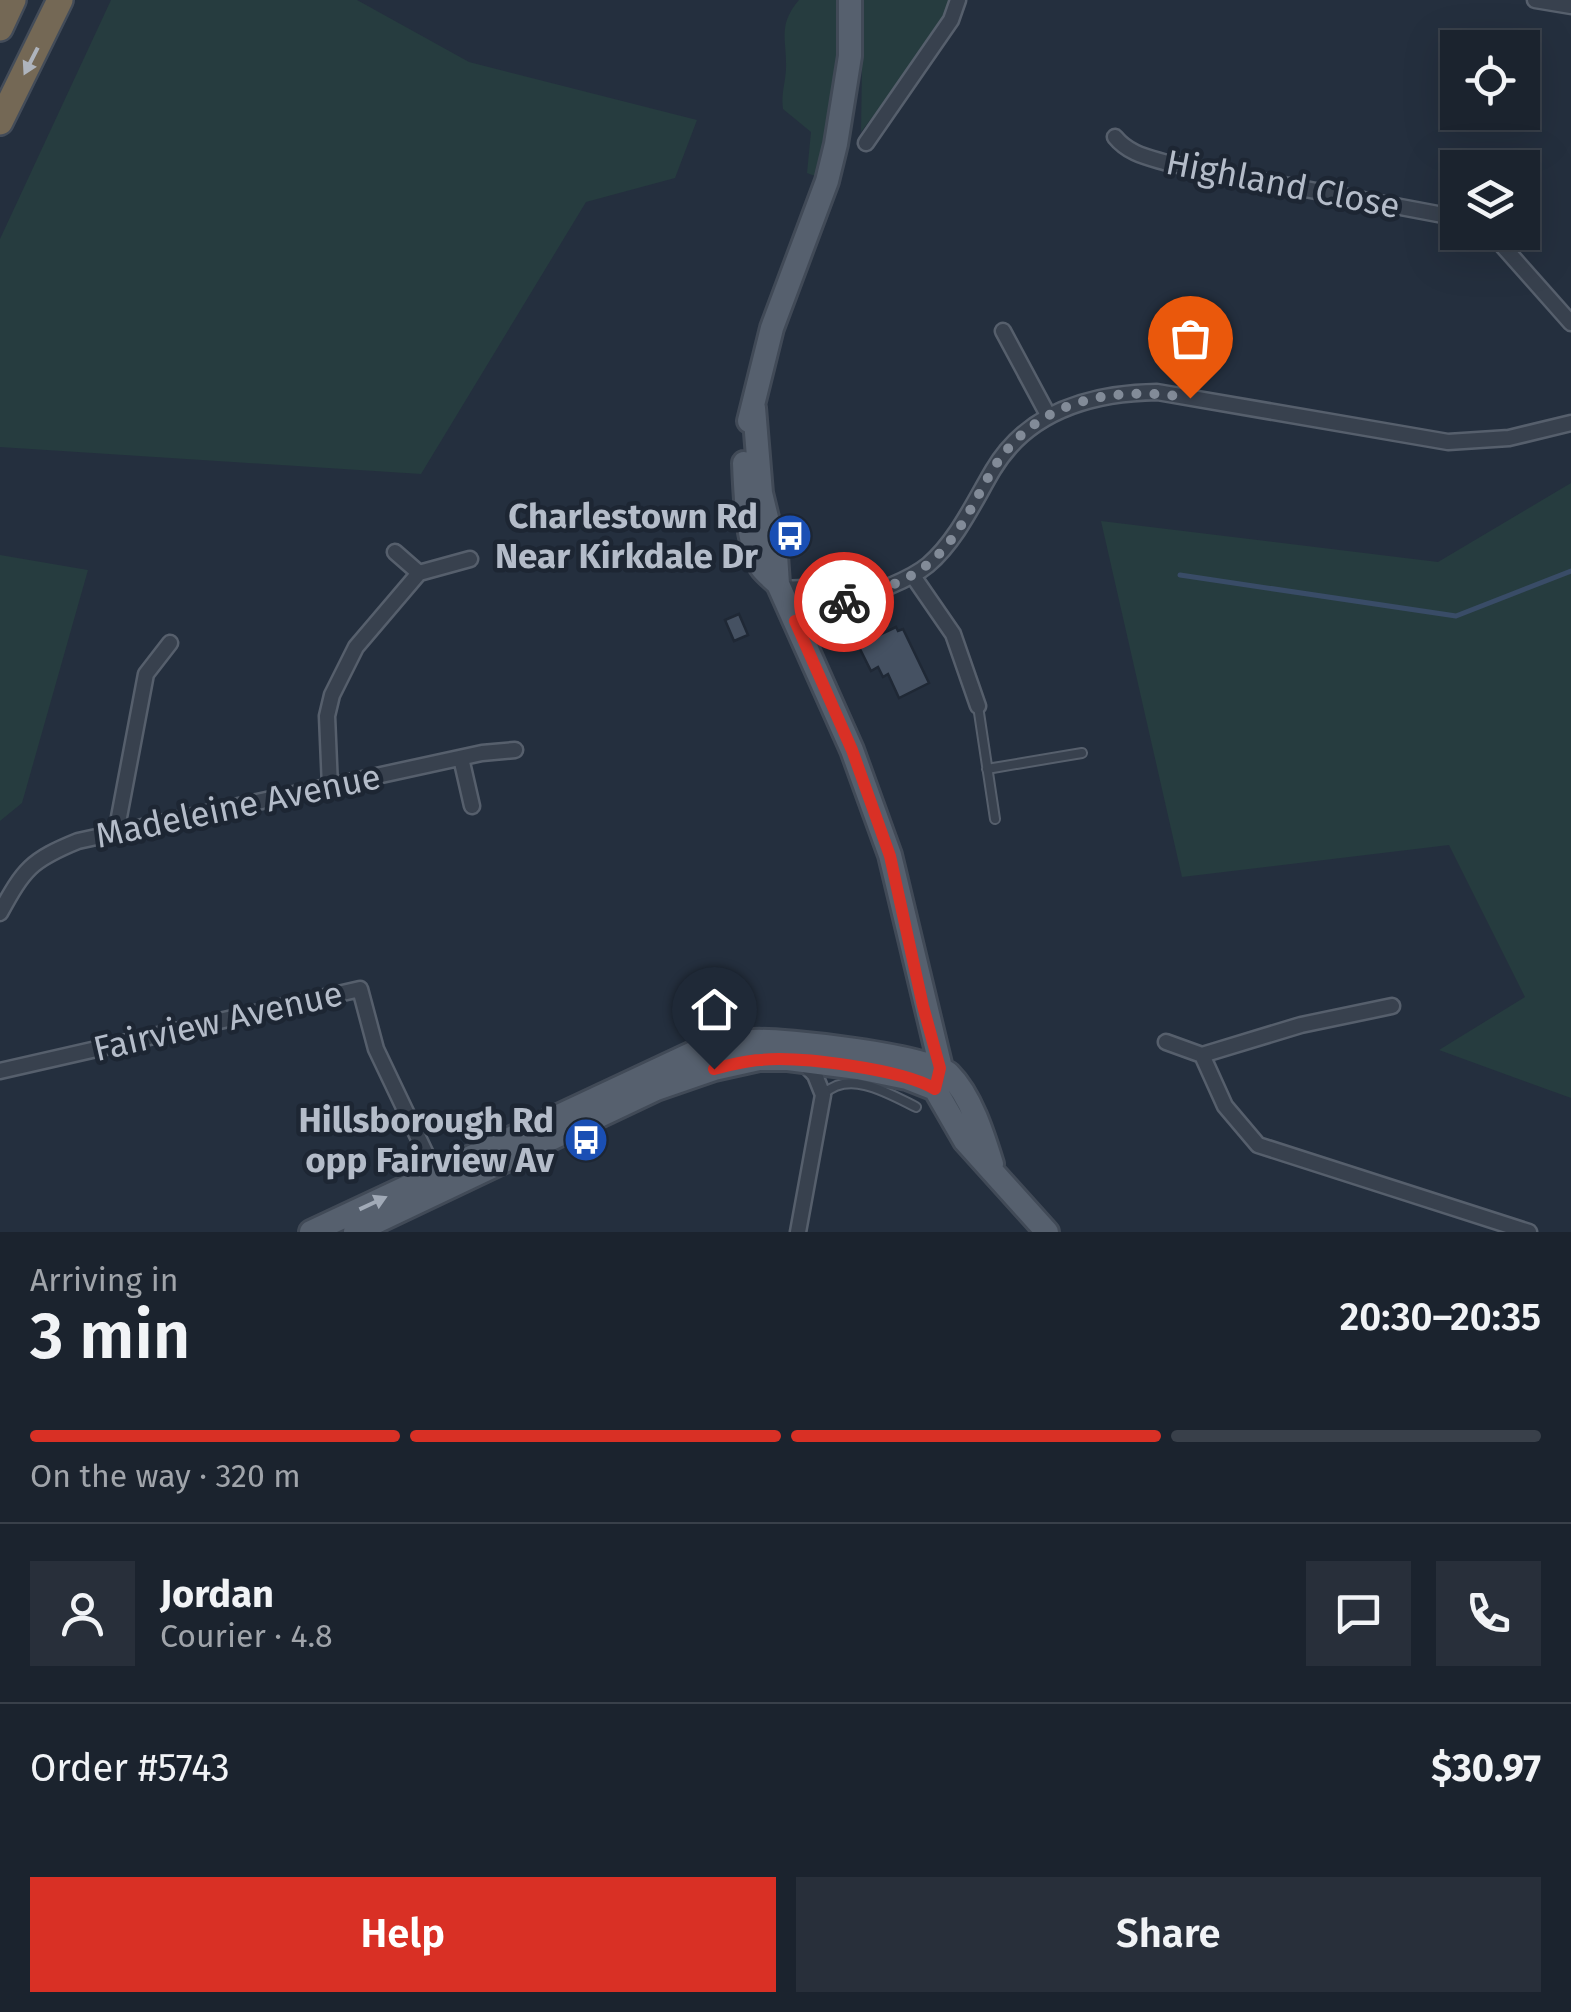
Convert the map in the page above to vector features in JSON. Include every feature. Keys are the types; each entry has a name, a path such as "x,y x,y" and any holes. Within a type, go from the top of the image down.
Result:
{"highway":[{"path":"0,28 14,0"},
{"path":"0,122 60,0"}],"main road":[{"path":"850,0 850,56 839,131 827,182 772,328 744,451 746,504 761,567 779,586 795,621 852,750 890,856 939,1086 965,1141 1047,1232"},
{"path":"311,1232 693,1053 752,1042 788,1043 913,1060 939,1086"},
{"path":"355,1232 656,1088 759,1060 802,1061 939,1086 957,1084 983,1135 995,1172"}],"street":[{"path":"866,143 951,20 958,0"},
{"path":"1535,0 1571,6"},
{"name":"Highland Close","path":"1115,137 1136,154 1167,163 1440,215"},
{"path":"1506,250 1571,322"},
{"path":"1002,331 1048,415"},
{"path":"795,621 913,576 946,546 996,466 1018,440 1048,415 1114,393 1156,392 1448,442 1509,438 1571,423"},
{"path":"395,552 419,574"},
{"path":"330,786 326,742 332,695 356,647 419,574 470,559"},
{"path":"913,576 953,634 978,706"},
{"path":"779,586 857,597"},
{"path":"116,834 146,674 170,642"},
{"name":"Madeleine Avenue","path":"0,913 22,873 46,854 78,840 461,758 515,750"},
{"path":"461,758 472,806"},
{"name":"Fairview Avenue","path":"0,1071 360,989 376,1049 435,1173"},
{"path":"1166,1042 1202,1055 1301,1025 1392,1006"},
{"path":"1202,1055 1224,1106 1258,1146 1508,1229 1529,1232"},
{"path":"798,1232 823,1095 815,1075 802,1061"}],"lane":[{"path":"978,706 994,818"},
{"path":"987,768 1082,754"},
{"path":"823,1095 842,1082 859,1084 916,1106"}],"green space":[{"path":"111,0 357,0 469,62 697,120 675,178 586,202 421,474 0,447 0,239"},
{"path":"799,0 842,0 846,28 820,173 815,176 807,173 811,132 783,109 785,25"},
{"path":"863,0 953,0 955,9 861,132"},
{"path":"1571,483 1571,1098 1439,1050 1525,997 1449,845 1182,877 1101,521 1438,562"},
{"path":"0,555 88,570 22,803 0,821"}],"building":[{"path":"739,614 748,635 734,641 725,620"},
{"path":"896,627 898,631 903,629 929,683 899,698 888,674 883,677 878,667 871,671 858,645"}],"waterway":[{"path":"1180,575 1456,616 1571,571"}],"way so far":[{"path":"844,602 913,576 930,563 960,527 996,466 1018,440 1048,415 1114,393 1156,392 1190,398"}],"place":[{"name":"Charlestown Rd Near Kirkdale Dr","path":"790,536"},
{"name":"Hillsborough Rd opp Fairview Av","path":"586,1140"}],"route":[{"path":"714,1069 759,1060 788,1060 858,1068 907,1078 935,1089 940,1068 890,856 852,750 795,621 844,602"}]}
